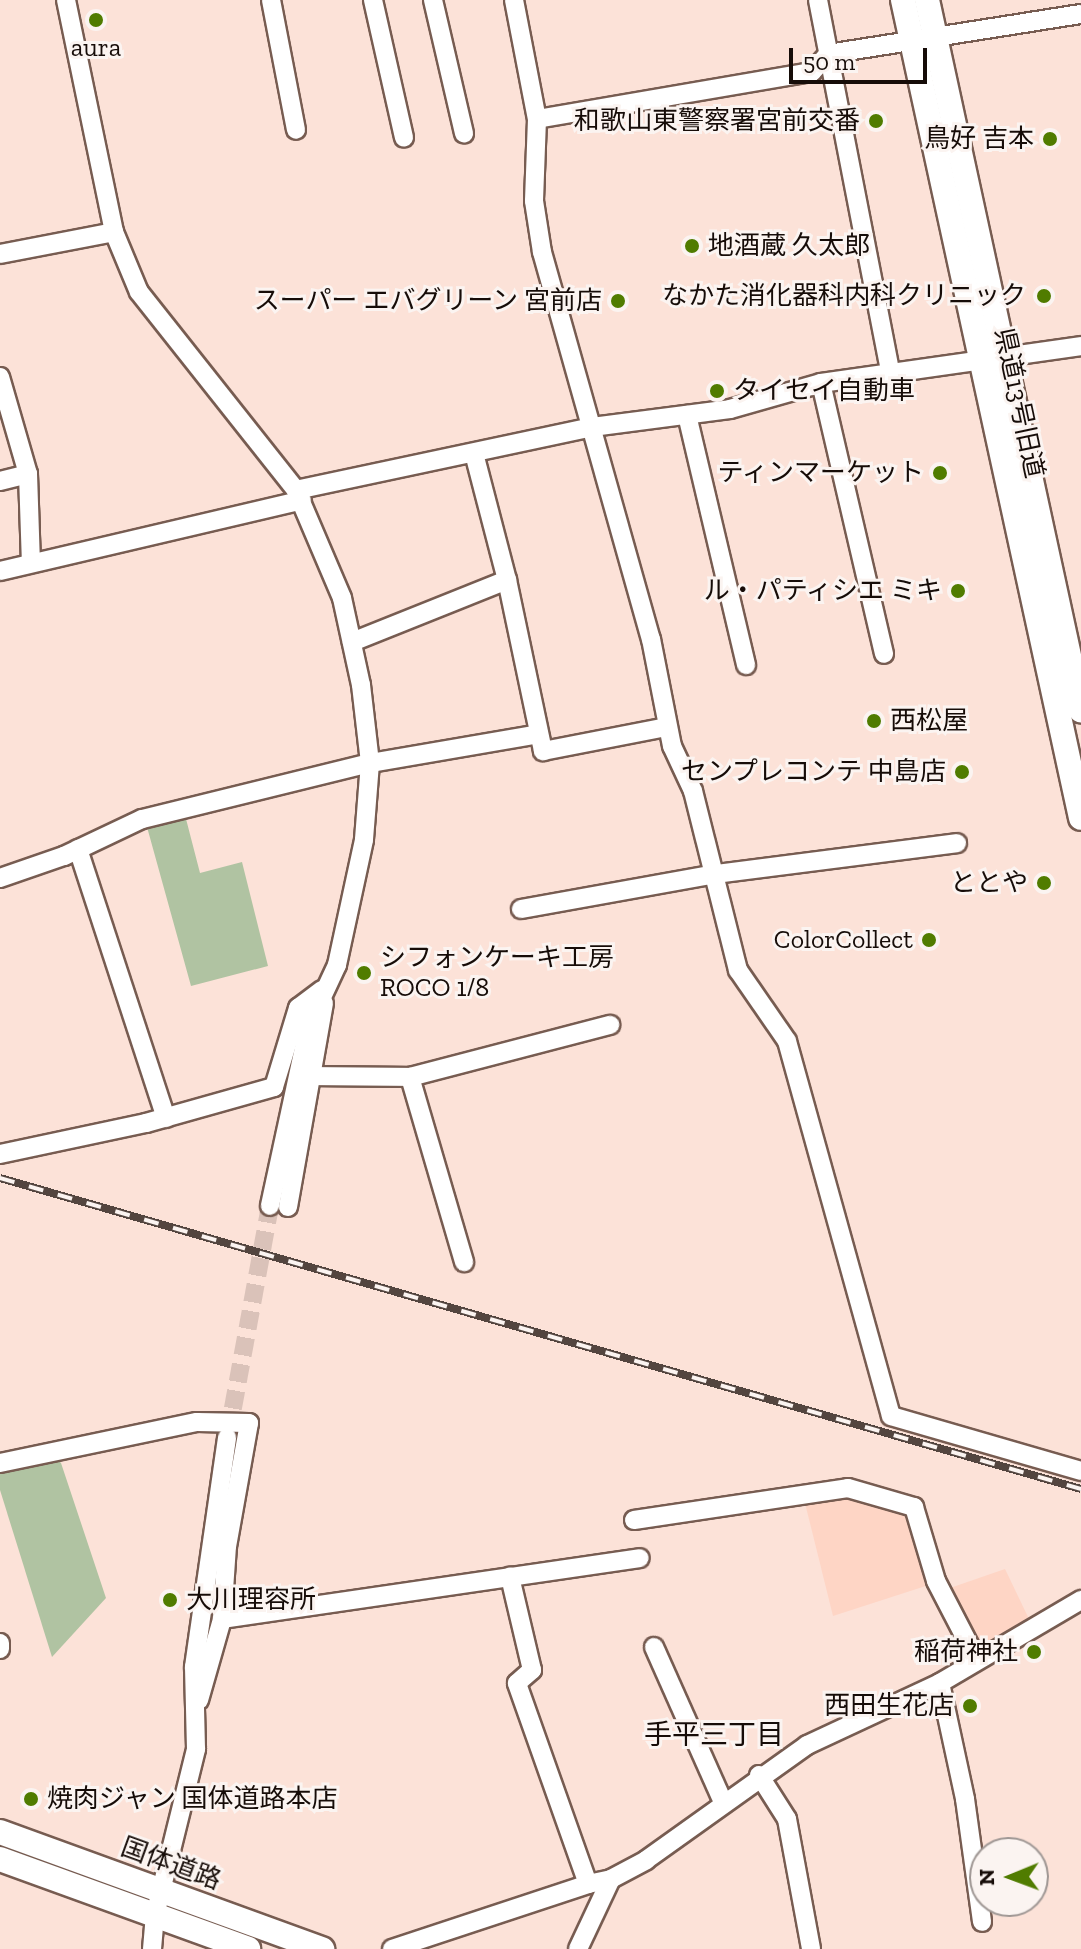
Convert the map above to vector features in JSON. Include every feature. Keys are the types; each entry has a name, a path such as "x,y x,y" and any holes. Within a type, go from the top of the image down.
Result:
{"street":[{"path":"66,0 114,232 139,292 299,495 342,598 352,642 370,763 364,840 337,965 324,988 309,1025 279,1207 314,1076 324,988"},
{"path":"271,0 296,130"},
{"path":"373,0 404,138"},
{"path":"433,0 464,133"},
{"path":"514,0 537,119 534,201 542,252 651,639 667,727 693,791 738,970 787,1041 891,1416 1081,1471"},
{"path":"818,0 891,374"},
{"name":"県道13号旧道","path":"903,0 923,36 1007,359 1081,711"},
{"name":"県道13号旧道","path":"927,0 923,36 982,363 1081,818"},
{"path":"537,119 812,72 828,54 923,36 1081,14"},
{"path":"0,254 114,232"},
{"path":"0,571 299,495 592,427 730,409 821,383 982,363 1081,346"},
{"path":"0,377 28,474 31,563"},
{"path":"821,383 884,654"},
{"path":"687,415 746,665"},
{"path":"474,453 507,580 543,751 667,727"},
{"path":"0,481 28,474"},
{"path":"352,642 507,580"},
{"path":"0,878 78,849 142,819 370,763 539,734"},
{"path":"521,909 716,874 957,843"},
{"path":"78,849 166,1118"},
{"path":"0,1154 166,1118 274,1087 298,1008 324,988"},
{"path":"314,1076 410,1077 610,1025"},
{"path":"410,1077 464,1262"},
{"path":"0,1463 197,1422 249,1423 227,1546 222,1619 195,1710"},
{"path":"152,1949 155,1915 196,1749 194,1667 227,1437"},
{"path":"634,1520 848,1488 914,1507 936,1581 977,1660"},
{"path":"222,1619 640,1558"},
{"path":"510,1577 532,1670 517,1683 588,1884"},
{"path":"392,1949 611,1879 646,1860 759,1775 807,1745 940,1683 1081,1600"},
{"path":"654,1647 723,1802"},
{"path":"940,1683 965,1799 982,1922"},
{"path":"759,1775 787,1819 811,1949"},
{"name":"国体道路","path":"0,1832 322,1949"},
{"name":"国体道路","path":"0,1859 248,1949"},
{"path":"578,1949 611,1879"}],"shaded area":[{"path":"848,1493 910,1512 935,1583 833,1616 803,1495"},
{"path":"1005,1569 1030,1621 983,1648 950,1588"}],"green space":[{"path":"185,815 200,873 242,862 268,966 191,986 147,827"},
{"path":"54,1456 61,1463 106,1598 52,1657 0,1490 0,1472"}],"tunnel":[{"path":"228,1435 270,1206"}],"railway":[{"path":"0,1178 1081,1489"}],"place":[{"name":"aura","path":"96,20"},
{"name":"和歌山東警察署宮前交番","path":"876,121"},
{"name":"鳥好 吉本","path":"1050,139"},
{"name":"地酒蔵 久太郎","path":"692,246"},
{"name":"なかた消化器科内科クリニック","path":"1044,296"},
{"name":"スーパー エバグリーン 宮前店","path":"618,301"},
{"name":"タイセイ自動車","path":"717,391"},
{"name":"ティンマーケット","path":"940,473"},
{"name":"ル・パティシエ ミキ","path":"958,591"},
{"name":"西松屋","path":"874,721"},
{"name":"センプレコンテ 中島店","path":"962,772"},
{"name":"ととや","path":"1044,883"},
{"name":"ColorCollect","path":"929,940"},
{"name":"シフォンケーキ工房 ROCO 1/8","path":"364,973"},
{"name":"大川理容所","path":"170,1600"},
{"name":"稲荷神社","path":"1034,1652"},
{"name":"西田生花店","path":"970,1706"},
{"name":"焼肉ジャン 国体道路本店","path":"31,1799"}],"district":[{"name":"手平三丁目","path":"714,1735"}]}
